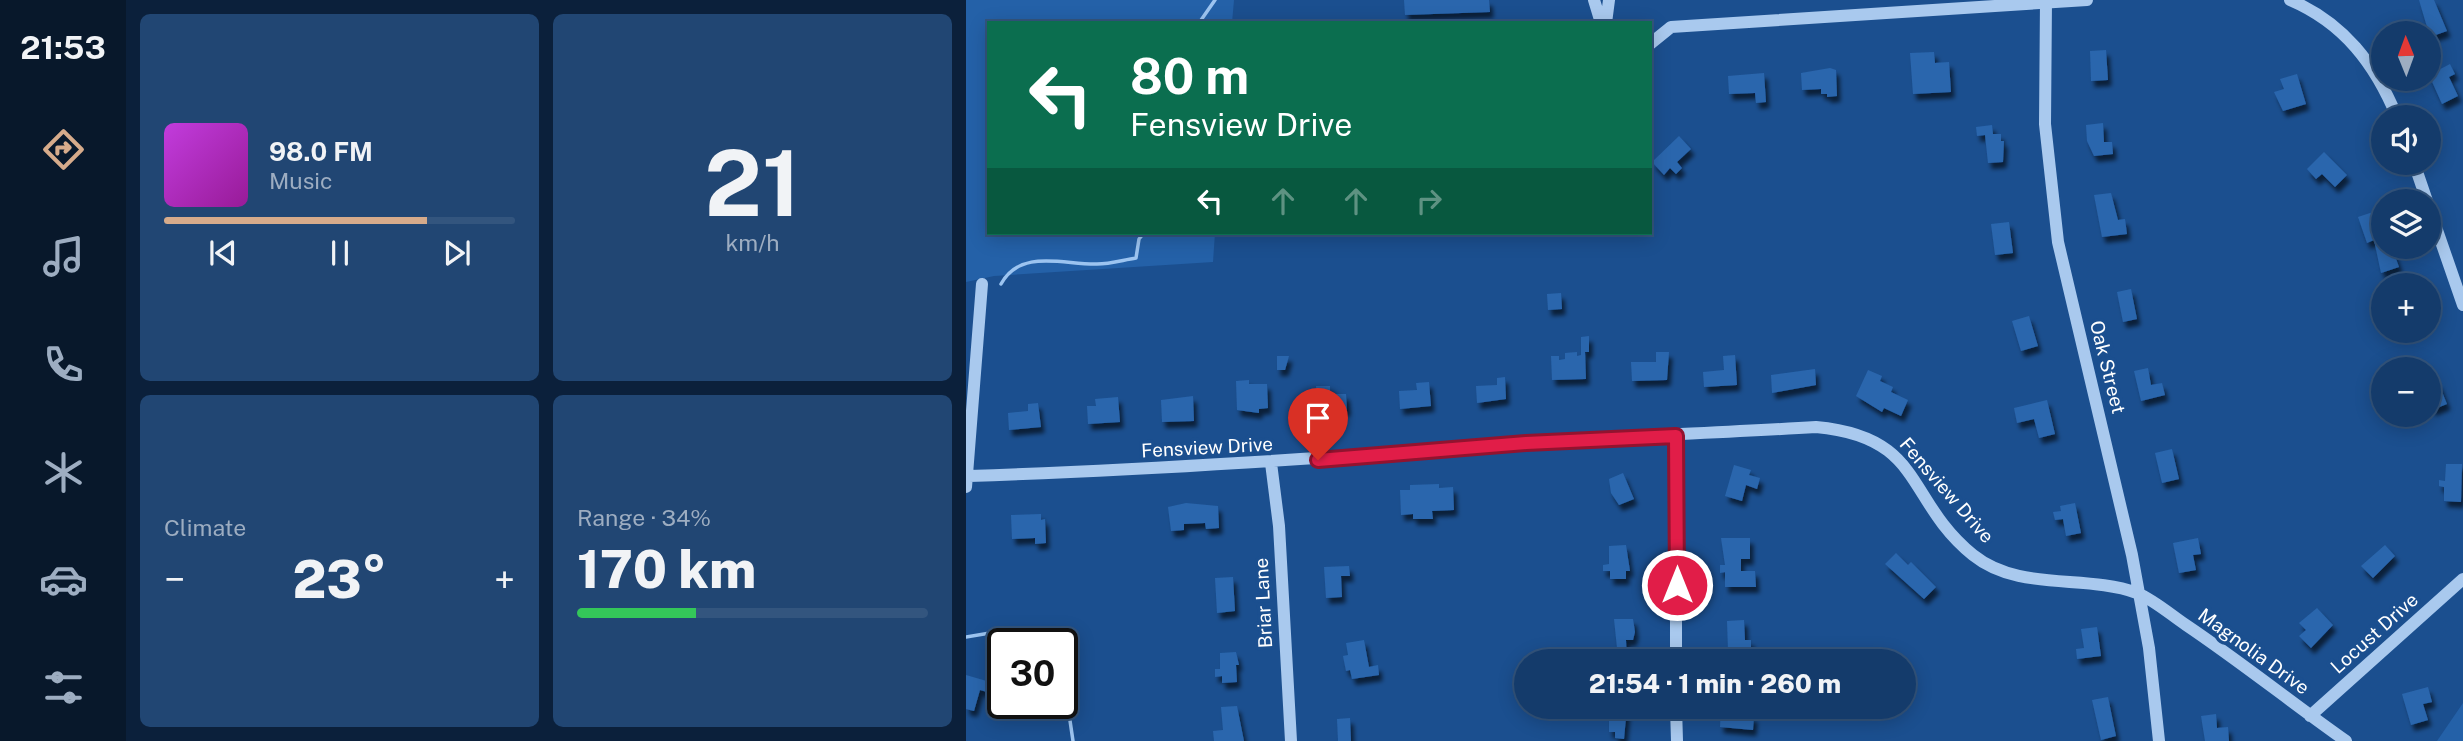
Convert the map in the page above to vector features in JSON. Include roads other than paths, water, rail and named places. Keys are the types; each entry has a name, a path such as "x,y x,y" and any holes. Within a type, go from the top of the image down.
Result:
{"street":[{"path":"1594,0 1603,21"},
{"path":"1604,21 1609,0"},
{"path":"1652,30 2087,0"},
{"path":"2290,0 2333,25 2363,53 2383,83 2392,105"},
{"name":"Oak Street","path":"2046,1 2045,124 2058,242 2123,508 2149,648 2158,741"},
{"path":"1652,42 1671,27"},
{"path":"2441,242 2463,305"},
{"path":"967,481 982,284"},
{"name":"Fensview Drive","path":"967,481 1271,463 1526,443 1816,427 1837,429 1878,441 1897,456 1958,540 1996,569 2139,594"},
{"path":"1676,436 1676,649"},
{"name":"Briar Lane","path":"1271,463 1279,526 1291,741"},
{"name":"Locust Drive","path":"2310,716 2463,579"},
{"name":"Magnolia Drive","path":"2139,594 2230,654 2346,741"},
{"path":"1676,719 1677,741"}],"waterway":[{"path":"1200,21 1215,0"},
{"path":"1001,284 1010,273 1031,262 1102,264 1136,258 1139,239 1142,235"},
{"path":"966,637 987,634"},
{"path":"1070,719 1073,741"}]}
